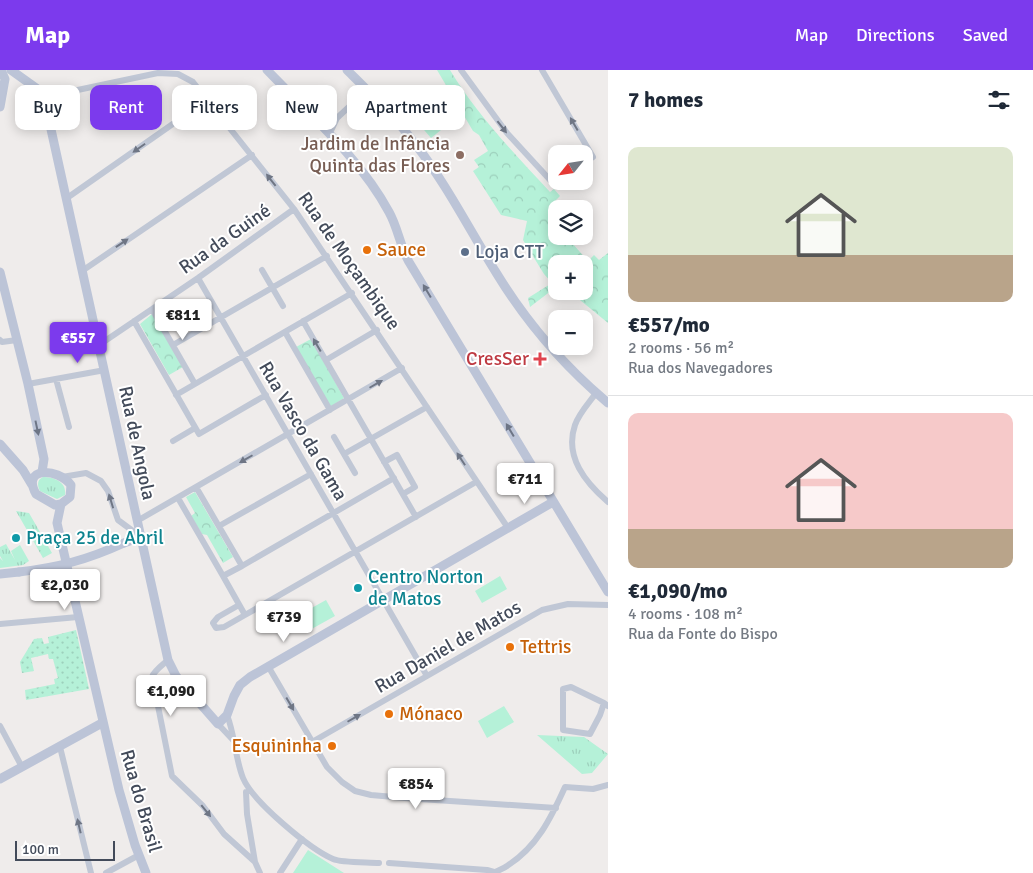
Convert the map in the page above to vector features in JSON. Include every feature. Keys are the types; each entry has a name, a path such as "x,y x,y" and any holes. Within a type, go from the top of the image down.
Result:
{"street":[{"path":"0,107 4,77 10,70 18,73 33,85"},
{"path":"267,70 358,165 390,213 403,251 409,262 608,592"},
{"path":"347,70 362,85"},
{"path":"542,70 586,145"},
{"path":"464,71 507,133 548,178"},
{"path":"4,77 9,79 18,73"},
{"name":"Rua de Moçambique","path":"80,90 158,73 172,73 187,78 195,85"},
{"path":"329,135 337,118 347,109"},
{"path":"67,198 172,124"},
{"name":"Rua de Angola","path":"52,130 168,660 176,676 218,724"},
{"name":"Rua de Moçambique","path":"232,130 294,209 327,256 508,528"},
{"path":"403,130 422,154 496,274 542,338 569,368 608,402"},
{"path":"82,271 252,154"},
{"name":"Rua da Guiné","path":"99,345 198,278 294,209"},
{"path":"173,344 327,256"},
{"path":"262,270 283,306"},
{"path":"0,272 44,458 40,473 32,485"},
{"name":"Rua Vasco da Gama","path":"198,278 427,676"},
{"path":"176,395 352,293"},
{"path":"152,309 196,384"},
{"path":"134,321 197,431"},
{"path":"303,321 416,517"},
{"path":"326,360 377,330"},
{"path":"285,332 330,410"},
{"path":"1,342 17,340"},
{"path":"138,521 402,368"},
{"path":"28,384 105,370"},
{"path":"56,379 69,427"},
{"path":"596,393 584,409 575,426 572,444 575,458 585,480 608,502"},
{"path":"173,440 197,431 266,395"},
{"path":"344,454 427,407"},
{"path":"334,437 355,472"},
{"path":"0,444 23,470 36,494 56,504 61,504"},
{"path":"384,462 397,455 415,487 403,494"},
{"path":"23,470 40,473 46,471 62,477 86,473 101,481 108,491 118,520 141,537"},
{"path":"219,526 311,474"},
{"name":"Rua do Brasil","path":"62,477 71,485 71,492 70,498 61,504 57,523 102,724 126,818 146,873"},
{"path":"223,576 394,478"},
{"path":"239,605 218,617 213,623 216,628 245,616 476,482"},
{"path":"196,487 242,566"},
{"path":"178,498 245,616"},
{"path":"47,500 57,523"},
{"path":"234,741 218,724 227,715 240,685 268,666 553,502"},
{"path":"0,574 76,562 96,556 141,537"},
{"name":"Rua Daniel de Matos","path":"312,742 542,610 568,604 608,605"},
{"path":"0,624 78,617"},
{"path":"168,660 150,678 151,686 156,696 172,776 203,806 224,834 255,862"},
{"path":"268,666 328,767 342,782 355,791 365,794 405,798 556,808"},
{"path":"570,687 606,704 590,734 563,730 563,689 570,687"},
{"path":"227,715 243,777 248,788 269,812 302,839 334,860 379,863"},
{"path":"0,780 102,724"},
{"path":"0,726 22,767"},
{"path":"60,746 91,873"},
{"path":"389,863 487,870 494,873 507,866 528,849 547,825 565,787 593,789 608,785"},
{"path":"246,792 247,814 255,862 260,873"},
{"path":"280,873 302,839"},
{"path":"106,873 139,855"}],"green space":[{"path":"437,70 450,70 460,85 446,85"},
{"path":"465,93 497,133 548,190 550,192 555,190 560,196 556,200 548,200 548,245 574,245 583,255 548,255 548,278 544,274 523,240 527,221 501,215 473,171 479,167 474,160 488,151 479,135 473,131 465,117"},
{"path":"424,130 441,130 431,138"},
{"path":"608,253 608,323 580,300 593,300 593,256 599,260"},
{"path":"548,286 548,293 530,307 528,298"},
{"path":"152,314 183,367 169,375 140,324"},
{"path":"311,339 344,398 330,407 296,347"},
{"path":"43,477 59,481 64,487 65,495 57,499 40,491 38,483"},
{"path":"195,492 233,557 223,563 207,535 202,534 191,516 195,513 186,497"},
{"path":"16,511 29,513 52,553 43,558"},
{"path":"6,544 15,560 11,551 20,545 29,561 23,565 0,568 0,558 3,561 0,556 0,547"},
{"path":"500,576 507,589 482,603 475,591"},
{"path":"326,600 335,616 308,631 299,615"},
{"path":"76,630 89,689 26,700 25,690 55,684 54,679 58,678 53,659 49,659 48,654 31,658 34,671 22,673 20,662 34,639 42,638 44,644 49,643 48,637"},
{"path":"504,706 514,722 487,738 478,721"},
{"path":"537,735 584,737 608,754 592,773 582,774"},
{"path":"308,850 344,873 293,873"}],"place":[{"name":"Jardim de Infância Quinta das Flores","path":"460,155"},
{"name":"Sauce","path":"367,250"},
{"name":"Loja CTT","path":"465,252"},
{"name":"CresSer","path":"540,359"},
{"name":"Praça 25 de Abril","path":"16,538"},
{"name":"Centro Norton de Matos","path":"358,588"},
{"name":"Tettris","path":"510,647"},
{"name":"Mónaco","path":"389,714"},
{"name":"Esquininha","path":"332,746"}]}
